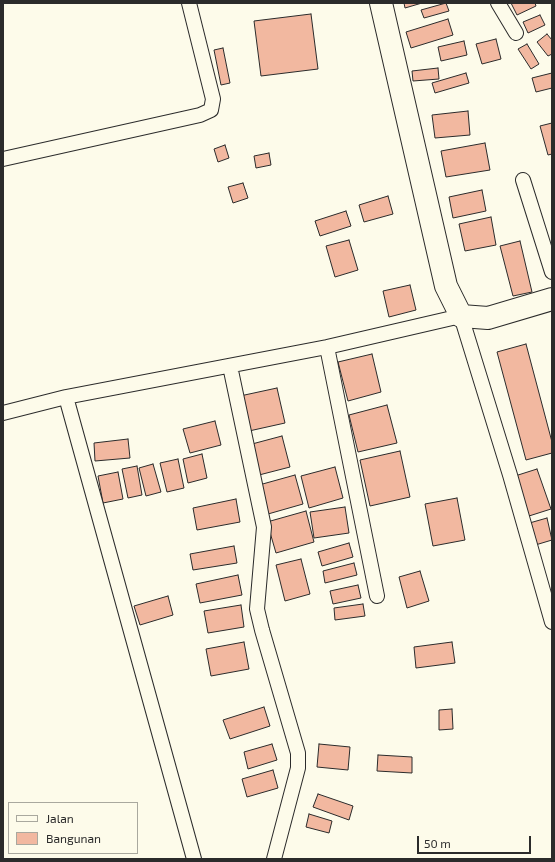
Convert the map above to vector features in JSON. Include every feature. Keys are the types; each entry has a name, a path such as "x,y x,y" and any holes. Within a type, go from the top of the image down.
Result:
{"main road":[{"path":"381,3 446,286 461,316 488,318 552,299"}],"street":[{"path":"3,159 200,115 211,110 214,99 189,3"},
{"path":"498,3 516,33"},
{"path":"523,180 552,272"},
{"path":"3,413 66,397 327,347 461,316 510,475 552,622"},
{"path":"327,347 377,596"},
{"path":"230,366 264,527 257,609 298,753 298,768 274,859"},
{"path":"66,397 194,859"}],"building":[{"path":"404,3 422,3 405,8"},
{"path":"446,3 449,11 424,18 421,10"},
{"path":"511,3 535,3 536,6 517,15"},
{"path":"311,14 318,69 261,76 254,21"},
{"path":"540,15 545,25 528,33 523,22"},
{"path":"448,19 453,35 411,48 406,32"},
{"path":"547,34 552,40 552,54 548,56 537,42"},
{"path":"496,39 501,59 482,64 476,44"},
{"path":"464,41 467,55 441,61 438,47"},
{"path":"527,44 539,64 531,69 518,49"},
{"path":"223,48 230,83 221,85 214,50"},
{"path":"438,68 439,79 413,81 412,71"},
{"path":"466,73 469,83 435,93 432,83"},
{"path":"552,73 552,88 536,92 532,78"},
{"path":"468,111 470,135 435,138 432,115"},
{"path":"552,123 552,154 548,155 540,126"},
{"path":"485,143 490,170 446,177 441,151"},
{"path":"225,145 229,158 218,162 214,149"},
{"path":"269,153 271,165 256,168 254,156"},
{"path":"243,183 248,198 233,203 228,187"},
{"path":"482,190 486,211 453,218 449,197"},
{"path":"388,196 393,214 364,222 359,205"},
{"path":"346,211 351,226 320,236 315,221"},
{"path":"491,217 496,245 465,251 459,224"},
{"path":"349,240 358,270 335,277 326,246"},
{"path":"520,241 532,292 513,296 500,246"},
{"path":"410,285 416,310 389,317 383,291"},
{"path":"526,344 552,442 552,453 526,460 497,352"},
{"path":"372,354 381,392 348,401 338,362"},
{"path":"277,388 285,423 249,431 240,396"},
{"path":"387,405 397,443 358,452 349,415"},
{"path":"215,421 221,445 190,453 183,429"},
{"path":"282,436 290,467 259,475 252,444"},
{"path":"128,439 130,458 95,461 94,443"},
{"path":"400,451 410,497 370,506 360,460"},
{"path":"202,454 207,478 188,483 183,459"},
{"path":"178,459 184,488 167,492 160,463"},
{"path":"153,464 161,492 146,496 139,468"},
{"path":"137,466 142,495 128,498 122,469"},
{"path":"335,467 343,498 309,508 301,476"},
{"path":"537,469 551,509 529,516 515,476"},
{"path":"118,472 123,499 103,503 98,476"},
{"path":"295,475 303,504 268,514 259,485"},
{"path":"457,498 465,540 433,546 425,504"},
{"path":"236,499 240,522 197,530 193,508"},
{"path":"345,507 349,533 314,538 310,512"},
{"path":"306,511 314,542 276,553 267,522"},
{"path":"547,518 552,540 532,546 526,524"},
{"path":"349,543 353,557 322,566 318,552"},
{"path":"234,546 237,563 193,570 190,554"},
{"path":"301,559 310,594 285,601 276,565"},
{"path":"354,563 357,575 325,583 323,571"},
{"path":"420,571 429,601 407,608 399,577"},
{"path":"238,575 242,595 200,603 196,584"},
{"path":"358,585 361,598 333,604 330,591"},
{"path":"168,596 173,615 140,625 134,606"},
{"path":"363,604 365,616 335,620 334,608"},
{"path":"241,605 244,627 208,633 204,611"},
{"path":"244,642 249,669 211,676 206,649"},
{"path":"452,642 455,663 416,668 414,647"},
{"path":"264,707 270,726 230,739 223,720"},
{"path":"452,709 453,729 439,730 439,710"},
{"path":"272,744 277,760 248,769 244,752"},
{"path":"319,744 350,747 348,770 317,767"},
{"path":"378,755 412,757 412,773 377,771"},
{"path":"273,770 278,788 247,797 242,779"},
{"path":"318,794 353,806 349,820 313,807"},
{"path":"309,814 332,821 329,833 306,827"}]}
